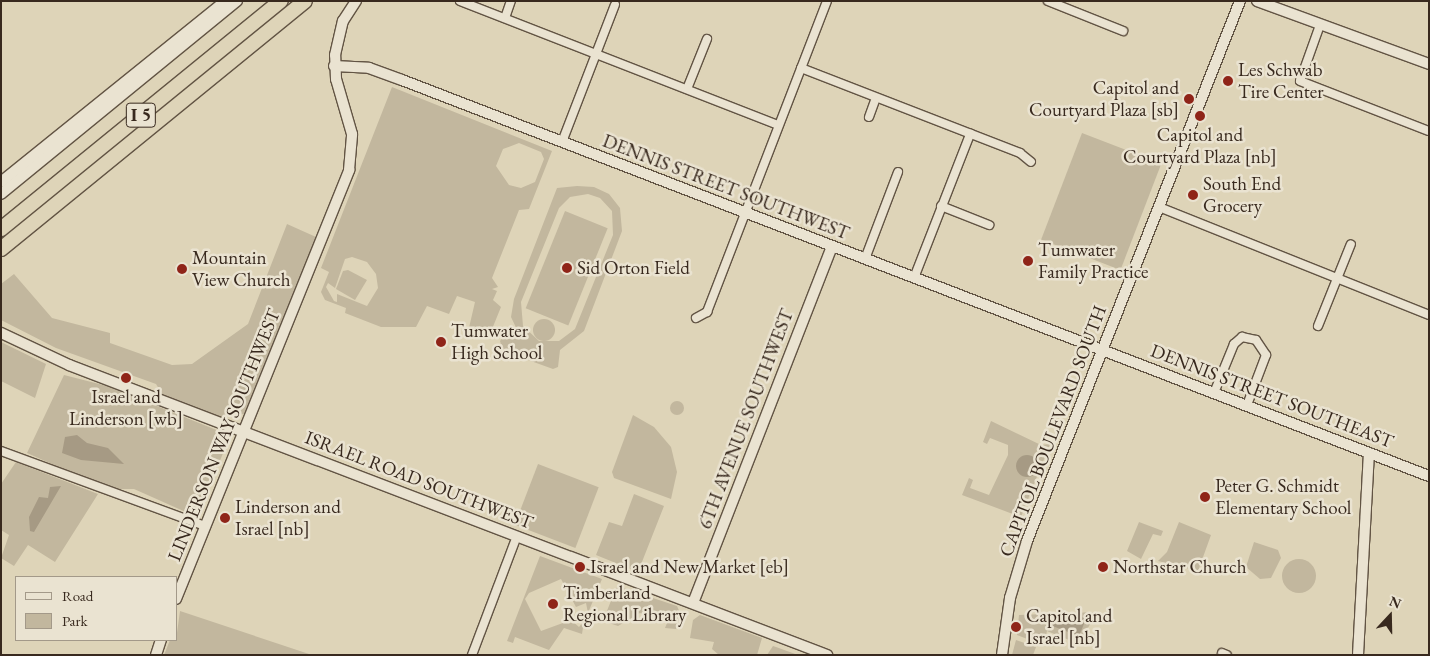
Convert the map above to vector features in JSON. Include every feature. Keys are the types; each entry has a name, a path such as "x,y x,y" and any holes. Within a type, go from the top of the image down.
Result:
{"highway":[{"name":"I 5","path":"1,229 281,1"},
{"name":"I 5","path":"1,249 305,1"},
{"path":"1,258 114,157"}],"street":[{"name":"LINDERSON WAY SOUTHWEST","path":"178,594 349,170 352,134 334,66 339,32 356,1"},
{"path":"460,1 778,125"},
{"path":"504,18 511,1"},
{"path":"696,318 708,312 744,212 827,1"},
{"path":"1048,1 1123,31"},
{"name":"CAPITOL BOULEVARD SOUTH","path":"1002,655 1010,598 1027,542 1240,1"},
{"path":"1257,1 1429,64"},
{"path":"1,182 228,3"},
{"path":"1,194 228,3"},
{"path":"562,142 615,5"},
{"path":"1320,25 1300,81 1429,131"},
{"path":"687,89 707,39"},
{"name":"DENNIS STREET SOUTHWEST","path":"334,66 377,70 832,247 1103,349"},
{"path":"801,68 1020,153 1031,162"},
{"path":"869,117 876,98"},
{"path":"914,278 970,134"},
{"path":"865,259 898,172"},
{"path":"941,206 989,224"},
{"path":"1159,207 1429,315"},
{"path":"1318,326 1351,244"},
{"name":"6TH AVENUE SOUTHWEST","path":"693,603 832,247"},
{"name":"ISRAEL ROAD SOUTHWEST","path":"1,333 69,365 826,655"},
{"path":"1214,393 1234,344 1242,337 1256,340 1266,355 1247,405"},
{"name":"DENNIS STREET SOUTHEAST","path":"1103,349 1429,476"},
{"path":"1,452 205,526"},
{"path":"1358,655 1369,453"},
{"path":"472,655 517,536"},
{"path":"156,655 161,641"}],"green space":[{"path":"392,87 552,151 529,209 519,210 492,278 498,287 492,289 497,291 493,300 501,307 490,334 468,332 475,302 457,296 449,314 427,306 416,327 381,327 345,313 346,308 325,300 321,292 329,272 321,268","holes":["519,143 541,152 544,159 535,182 521,188 509,185 496,166 503,149","352,257 367,262 376,274 378,288 367,306 337,294 337,302 334,301 326,287 328,283 335,288 345,259"]},
{"path":"1082,133 1161,163 1121,270 1041,239"},
{"path":"594,187 609,194 620,208 622,231 584,331 560,350 558,367 553,369 503,351 500,341 510,327 521,338 511,317 514,299 557,188","holes":["588,194 600,198 612,211 613,235 575,329 559,341 539,341 523,326 521,302 559,208 570,197"]},
{"name":"Sid Orton Field","path":"565,211 608,228 568,326 526,308"},
{"path":"287,224 316,237 244,414 220,417 164,397 156,384 56,348 1,320 1,284 14,274 52,318 110,333 110,343 172,365 192,364 248,324"},
{"path":"348,270 367,280 355,300 336,289 343,271"},
{"path":"544,319 552,322 555,330 552,338 544,341 536,338 533,330 536,322"},
{"path":"1,342 46,364 35,398 1,381"},
{"path":"64,375 107,386 224,433 228,441 197,517 134,489 108,489 27,453"},
{"path":"674,401 680,401 684,408 680,415 674,415 670,411 670,405"},
{"path":"633,415 654,427 671,447 677,472 671,499 614,478 612,472"},
{"path":"991,421 1041,445 1050,444 1021,517 962,495 969,478 973,480 970,488 989,495 1008,455 1008,445 990,438 987,444 983,442"},
{"path":"16,462 98,494 55,562 28,545 14,566 1,558 9,535 1,530 1,484"},
{"path":"538,464 599,487 575,548 515,525"},
{"path":"634,494 664,506 638,572 596,555 609,522 622,526"},
{"path":"1139,522 1163,531 1161,536 1153,534 1141,559 1127,551"},
{"path":"1179,522 1211,535 1198,571 1158,561 1167,552"},
{"path":"1254,542 1278,550 1281,558 1271,578 1260,579 1246,567"},
{"path":"540,556 602,579 588,613 586,603 576,607 561,579 529,593 525,599 541,631 571,620 579,627 584,621 582,634 564,628 549,650 515,637 513,643 507,641"},
{"path":"1299,559 1311,564 1316,576 1311,588 1299,593 1287,588 1282,576 1287,564"},
{"path":"620,587 677,606 681,615 676,629 665,628 667,623 640,613 618,626 603,621 616,588"},
{"path":"180,611 312,655 164,655 170,641 178,641"},
{"path":"1097,612 1085,633 1084,646 1047,631 1045,639 1035,642 1017,635 1019,615"},
{"path":"700,615 762,638 757,655 719,655 712,649 714,642 690,638 693,620"},
{"path":"1016,640 1036,647 1033,655 1012,655"},
{"path":"773,646 776,647 798,655 767,655"}],"shaded area":[{"path":"77,435 87,443 108,448 124,464 81,460 62,453 65,437"},
{"path":"1023,455 1031,455 1038,462 1038,470 1031,477 1023,477 1016,470 1016,462"},
{"path":"61,486 34,532 30,531 29,517 39,497 48,498 50,487"},
{"path":"1075,614 1086,619 1079,636 1047,624 1053,615"}],"place":[{"name":"Les Schwab Tire Center","path":"1228,81"},
{"name":"Capitol and Courtyard Plaza [sb]","path":"1189,99"},
{"name":"Capitol and Courtyard Plaza [nb]","path":"1200,116"},
{"name":"South End Grocery","path":"1193,195"},
{"name":"Tumwater Family Practice","path":"1028,261"},
{"name":"Sid Orton Field","path":"567,268"},
{"name":"Mountain View Church","path":"182,269"},
{"name":"Tumwater High School","path":"441,342"},
{"name":"Israel and Linderson [wb]","path":"126,378"},
{"name":"Peter G. Schmidt Elementary School","path":"1205,497"},
{"name":"Linderson and Israel [nb]","path":"225,518"},
{"name":"Israel and New Market [eb]","path":"580,567"},
{"name":"Northstar Church","path":"1103,567"},
{"name":"Timberland Regional Library","path":"553,604"},
{"name":"Capitol and Israel [nb]","path":"1016,627"}]}
